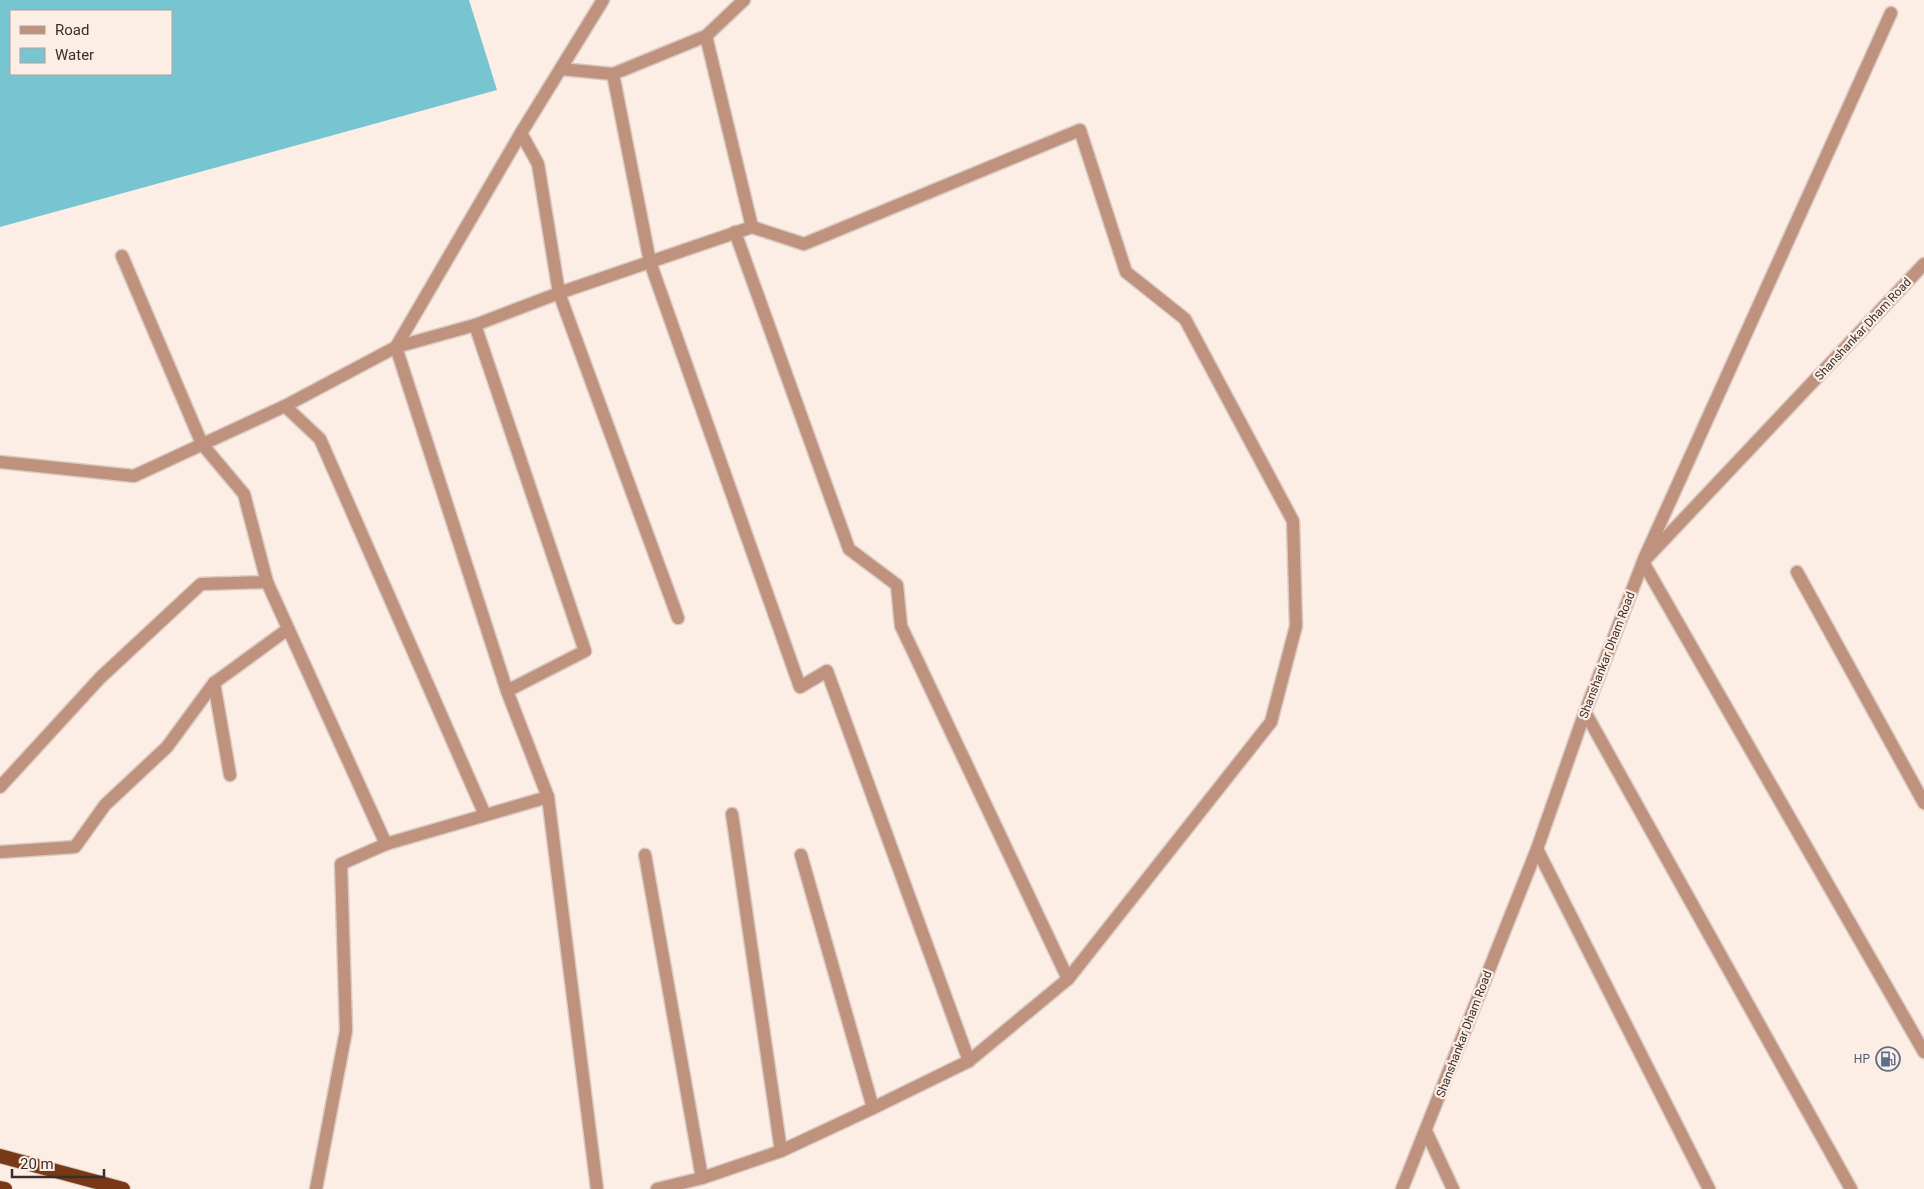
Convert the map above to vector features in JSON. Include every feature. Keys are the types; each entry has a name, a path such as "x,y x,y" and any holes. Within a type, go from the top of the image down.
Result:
{"highway":[{"path":"0,1156 123,1189"},
{"path":"0,1188 5,1189"}],"street":[{"path":"597,1189 548,796 507,691 396,347 521,133 603,0"},
{"path":"561,69 613,74 706,36 744,0"},
{"path":"1891,13 1643,562 1924,1052"},
{"path":"706,36 752,227"},
{"path":"613,74 650,262 800,687 827,671 968,1061"},
{"path":"0,462 134,476 285,406 396,347 475,325 559,293 752,227 804,244 1080,130 1126,272 1185,319 1292,521 1296,626 1270,722 1068,979 968,1061 781,1151 702,1178 656,1189"},
{"path":"521,133 538,164 559,293 678,618"},
{"path":"735,232 849,549 897,585 901,626 1068,979"},
{"path":"122,256 202,444 244,494 267,582 386,844"},
{"name":"Shanshankar Dham Road","path":"1402,1189 1537,849 1585,712 1643,562 1924,264"},
{"path":"475,325 585,651 507,691"},
{"path":"285,406 320,438 485,815"},
{"path":"1797,572 1924,803"},
{"path":"0,787 100,678 201,584 267,582"},
{"path":"0,852 75,847 105,805 167,747 214,683 288,629"},
{"path":"214,683 230,775"},
{"path":"1585,712 1851,1189"},
{"path":"316,1189 346,1031 341,864 386,844 548,796"},
{"path":"732,814 781,1151"},
{"path":"1537,849 1709,1189"},
{"path":"645,855 702,1178"},
{"path":"801,855 873,1108"},
{"path":"1426,1131 1452,1189"}],"water":[{"path":"0,0 469,0 497,90 0,227"}],"place":[{"name":"HP","path":"1888,1059"}]}
